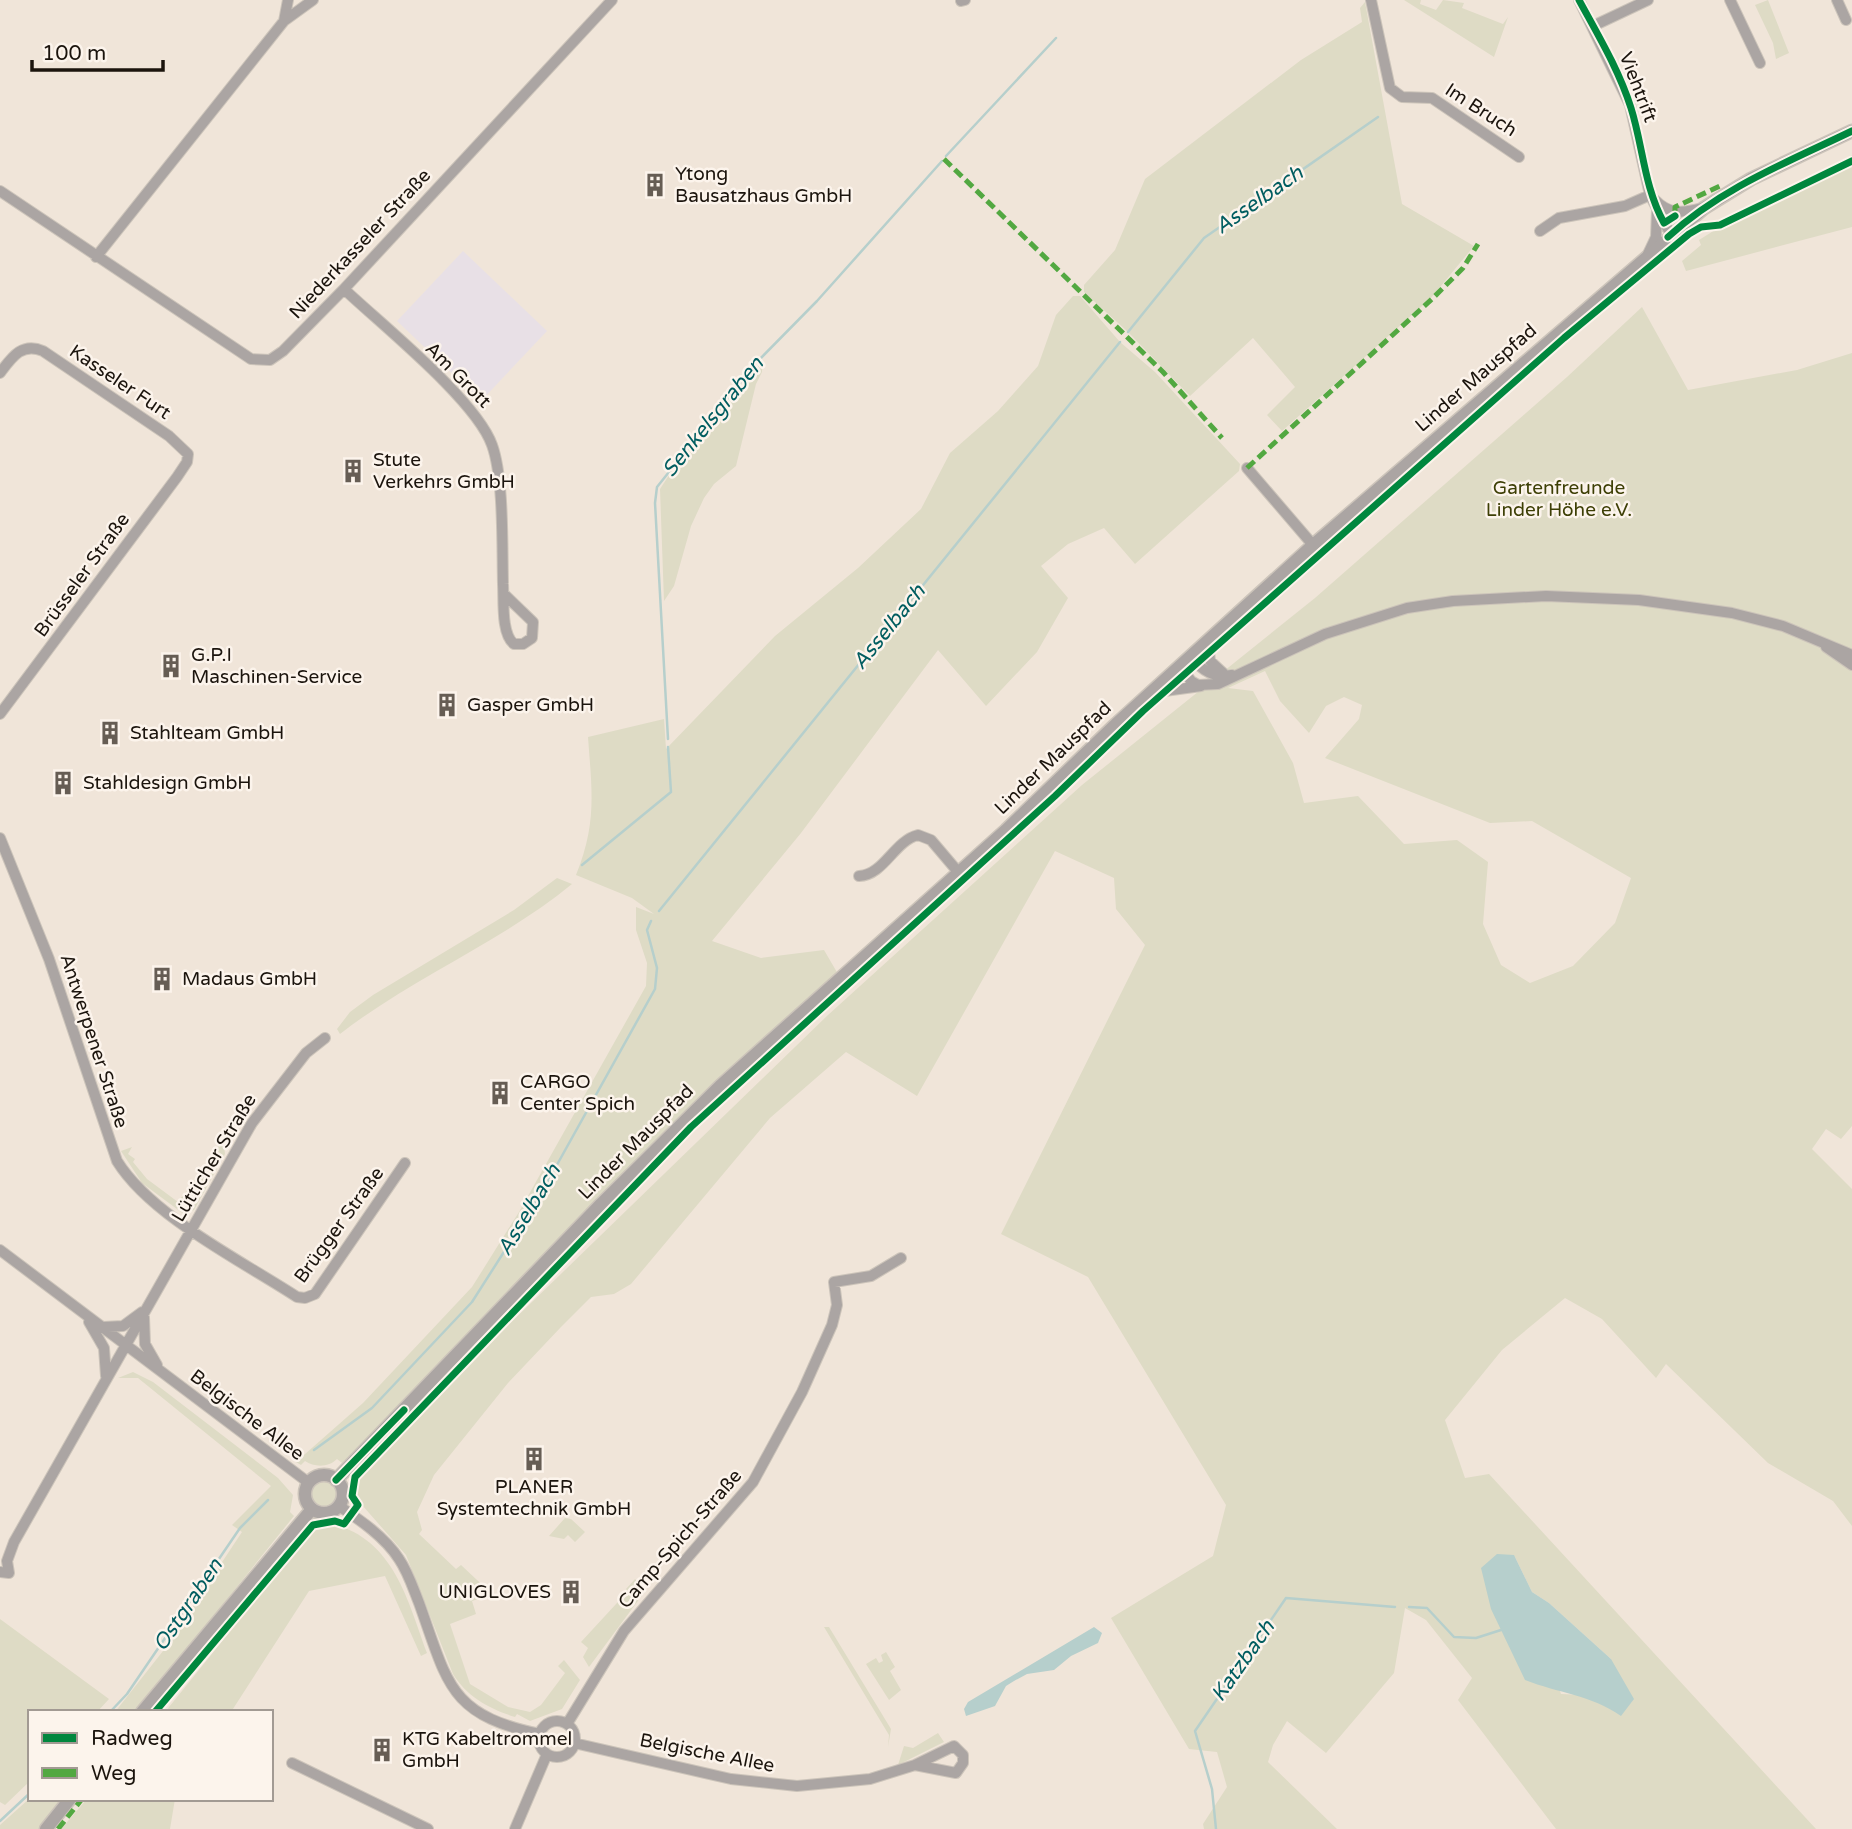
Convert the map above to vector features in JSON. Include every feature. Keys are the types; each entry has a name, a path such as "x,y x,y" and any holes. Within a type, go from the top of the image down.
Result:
{"street":[{"path":"284,21 288,0"},
{"path":"96,257 284,21 313,0"},
{"name":"Niederkasseler Straße","path":"0,191 251,359 277,356 344,289 612,0"},
{"name":"Im Bruch","path":"1371,0 1390,88 1402,97 1432,98 1519,157"},
{"name":"Viehtrift","path":"1579,0 1630,105 1650,193 1671,235"},
{"path":"1593,26 1648,0"},
{"path":"1730,0 1760,64"},
{"path":"1837,0 1846,20"},
{"name":"Linder Mauspfad","path":"336,1480 659,1144 959,873 1149,694 1313,545 1704,208 1751,179 1852,131"},
{"path":"1540,232 1559,218 1625,206 1650,193 1663,208 1675,212 1704,208"},
{"path":"1644,260 1656,237 1657,211"},
{"name":"Am Grott","path":"344,289 471,410 488,435 493,447 497,476 504,594 509,641 523,644 532,638 533,622 504,594"},
{"name":"Kasseler Furt","path":"0,373 17,351 27,348 43,351 176,441 188,454"},
{"name":"Brüsseler Straße","path":"0,714 177,477 187,463 188,454"},
{"path":"1247,468 1313,545"},
{"path":"1149,694 1208,686 1359,621 1429,604 1500,597 1639,600 1732,613 1783,626 1852,655"},
{"path":"1208,641 1213,667 1230,676"},
{"path":"1823,644 1852,665"},
{"path":"1208,686 1191,681 1186,674 1187,660 1221,677 1243,673"},
{"path":"859,876 877,868 906,840 918,835 931,840 959,873"},
{"name":"Antwerpener Straße","path":"0,838 49,959 117,1161 142,1194 190,1228"},
{"name":"Lütticher Straße","path":"0,1572 9,1573 7,1561 13,1542 252,1123 306,1053 325,1038"},
{"name":"Brügger Straße","path":"190,1228 297,1297 311,1297 405,1163"},
{"name":"Belgische Allee","path":"0,1251 309,1483"},
{"name":"Camp-Spich-Straße","path":"567,1724 624,1631 712,1532 766,1462 832,1325 837,1306 834,1282 871,1276 901,1258"},
{"name":"Lütticher Straße","path":"99,1325 113,1329 123,1326 148,1307"},
{"name":"Belgische Allee","path":"148,1307 144,1317 145,1344 164,1374"},
{"name":"Belgische Allee","path":"83,1313 104,1348 108,1367 106,1381"},
{"path":"322,1476 336,1480 342,1490 339,1506 329,1513 312,1509 306,1499 309,1483 322,1476"},
{"path":"339,1506 385,1542 400,1560 443,1670 460,1699 484,1717 507,1727 540,1734"},
{"path":"144,1710 312,1509"},
{"path":"551,1722 567,1724 574,1732 574,1743 566,1755 557,1757 548,1754 540,1745 540,1734 551,1722"},
{"name":"Belgische Allee","path":"574,1743 731,1779 797,1786 852,1782 915,1765"},
{"path":"515,1829 548,1754"},
{"path":"292,1763 428,1829"},
{"path":"46,1829 68,1801"}],"shaded area":[{"path":"463,251 547,331 481,401 397,321"}],"green space":[{"path":"1404,0 1421,0 1420,4 1436,10 1443,0 1464,3 1462,8 1503,24 1508,17 1494,57"},
{"path":"1768,0 1789,53 1776,59 1773,43 1755,5"},
{"path":"1365,2 1402,204 1474,246 1431,298 1282,431 1267,415 1295,387 1253,338 1190,396 1128,332 1084,292 1084,285 1115,250 1145,179 1301,60 1362,22 1360,8"},
{"path":"1852,155 1852,227 1686,271 1682,261 1701,245 1699,240 1755,205"},
{"path":"1073,296 1080,296 1120,342 1155,372 1240,464 1239,471 1135,564 1104,528 1068,544 1041,566 1068,598 1037,652 986,706 938,650 801,833 712,941 761,958 824,950 838,974 732,1069 598,1197 444,1362 342,1463 337,1459 321,1466 305,1461 301,1465 296,1462 363,1403 472,1287 519,1212 646,986 647,963 636,930 636,907 654,914 632,898 576,875 590,823 588,737 664,719 666,749 775,636 858,568 921,509 950,453 998,411 1038,366 1056,315"},
{"name":"Gartenfreunde Linder Höhe e.V.","path":"1642,307 1688,390 1797,370 1852,353 1852,1126 1841,1139 1826,1129 1812,1149 1852,1189 1852,1526 1833,1501 1768,1463 1666,1364 1656,1378 1602,1319 1565,1298 1502,1350 1445,1420 1465,1478 1489,1474 1816,1829 1556,1829 1458,1700 1472,1678 1426,1620 1405,1608 1394,1673 1326,1753 1287,1721 1273,1745 1268,1762 1337,1829 1204,1829 1203,1824 1227,1787 1217,1752 1189,1749 1111,1618 1213,1556 1226,1505 1088,1277 1001,1234 1145,945 1116,909 1114,878 1055,851 917,1096 846,1052 770,1118 631,1284 614,1294 591,1297 561,1327 508,1383 434,1475 417,1512 422,1530 419,1534 456,1569 461,1565 492,1594 472,1601 476,1614 450,1624 470,1684 508,1707 530,1712 541,1705 565,1673 558,1666 564,1660 580,1680 562,1709 530,1721 517,1714 515,1717 497,1710 472,1696 453,1674 406,1555 355,1497 353,1487 359,1476 433,1398 828,1015 1082,785 1315,598 1567,377","holes":["1265,671 1280,701 1309,733 1326,706 1344,697 1362,705 1359,719 1325,758 1490,823 1532,821 1631,878 1615,923 1573,966 1530,983 1501,965 1483,924 1488,862 1457,840 1404,844 1358,796 1304,803 1293,763 1253,691 1228,688","1514,1555 1532,1592 1549,1603 1611,1659 1609,1708 1583,1695 1561,1694"]},
{"path":"762,361 762,372 756,384 736,466 714,484 704,498 691,526 674,586 664,601 660,489 675,466"},
{"path":"557,878 572,884 516,924 397,995 340,1034 337,1029 350,1012 373,995 514,910"},
{"path":"214,1140 224,1146 225,1154 194,1210 185,1215 142,1183 121,1151 132,1147 128,1154 135,1159 133,1162 147,1179 178,1202 219,1147"},
{"path":"133,1372 153,1382 278,1478 293,1495 290,1512 294,1516 138,1710 117,1710 163,1651 242,1532 232,1525 271,1486 138,1378 118,1378"},
{"path":"324,1481 334,1485 338,1495 334,1505 324,1509 314,1505 310,1495 314,1485"},
{"path":"565,1518 571,1519 585,1532 575,1542 568,1535 564,1539 549,1536"},
{"path":"333,1524 354,1532 385,1558 405,1594 427,1653 421,1656 385,1576 309,1591 232,1710 167,1710 315,1526"},
{"path":"635,1579 643,1587 643,1594 589,1667 583,1657 588,1648 581,1642 628,1591 626,1589"},
{"path":"0,1619 109,1699 99,1710 28,1710 28,1783 5,1805 0,1802"},
{"path":"824,1627 829,1627 891,1729 888,1747 889,1735"},
{"path":"886,1652 895,1667 890,1671 901,1690 889,1700 866,1664 876,1658 879,1663 883,1661 881,1655"},
{"path":"938,1733 944,1742 898,1765 904,1746 913,1748"},
{"path":"28,1800 62,1801 40,1829 0,1829 0,1825"},
{"path":"85,1801 175,1801 170,1829 61,1829"}],"water":[{"path":"1497,1554 1514,1555 1532,1592 1549,1603 1611,1659 1634,1699 1621,1716 1598,1703 1525,1680 1491,1609 1481,1568"},
{"path":"1094,1627 1102,1633 1098,1643 1071,1656 1054,1670 1027,1674 1014,1681 1006,1686 995,1706 966,1716 964,1709 968,1702"}],"waterway":[{"name":"Senkelsgraben","path":"946,156 1056,38"},
{"name":"Asselbach","path":"1128,332 1204,238 1378,117"},
{"name":"Senkelsgraben","path":"668,739 655,503 657,487 756,363 817,301 942,161"},
{"name":"Asselbach","path":"659,911 1120,342"},
{"name":"Senkelsgraben","path":"582,865 671,792 668,747"},
{"name":"Asselbach","path":"314,1450 372,1408 472,1302 539,1197 655,989 657,968 647,930 651,921"},
{"name":"Ostgraben","path":"112,1710 127,1694 240,1528 268,1500"},
{"name":"Katzbach","path":"1216,1829 1212,1789 1195,1731 1286,1598 1395,1607"},
{"name":"Katzbach","path":"1409,1607 1427,1608 1454,1637 1476,1638 1501,1630"},
{"name":"Ostgraben","path":"0,1821 28,1795"}],"marked path":[{"path":"944,159 1163,372 1222,438"},
{"path":"1675,213 1675,207 1720,186"},
{"path":"1247,468 1432,299 1463,268 1478,244"},
{"path":"58,1829 80,1801"}],"cycle path":[{"path":"1579,0 1608,53 1626,94 1657,209 1664,223 1675,216"},
{"path":"1668,237 1710,204 1733,190 1852,131"},
{"path":"157,1710 313,1525 335,1521 344,1524 358,1505 352,1496 355,1477 691,1127 1055,796 1143,711 1564,338 1689,234 1701,227 1720,225 1852,161"},
{"path":"336,1480 404,1410"}],"place":[{"name":"Ytong Bausatzhaus GmbH","path":"655,185"},
{"name":"Stute Verkehrs GmbH","path":"353,471"},
{"name":"G.P.I Maschinen-Service","path":"171,666"},
{"name":"Gasper GmbH","path":"447,705"},
{"name":"Stahlteam GmbH","path":"110,733"},
{"name":"Stahldesign GmbH","path":"63,783"},
{"name":"Madaus GmbH","path":"162,979"},
{"name":"CARGO Center Spich","path":"500,1093"},
{"name":"PLANER Systemtechnik GmbH","path":"534,1459"},
{"name":"UNIGLOVES","path":"571,1592"},
{"name":"KTG Kabeltrommel GmbH","path":"382,1750"}]}
